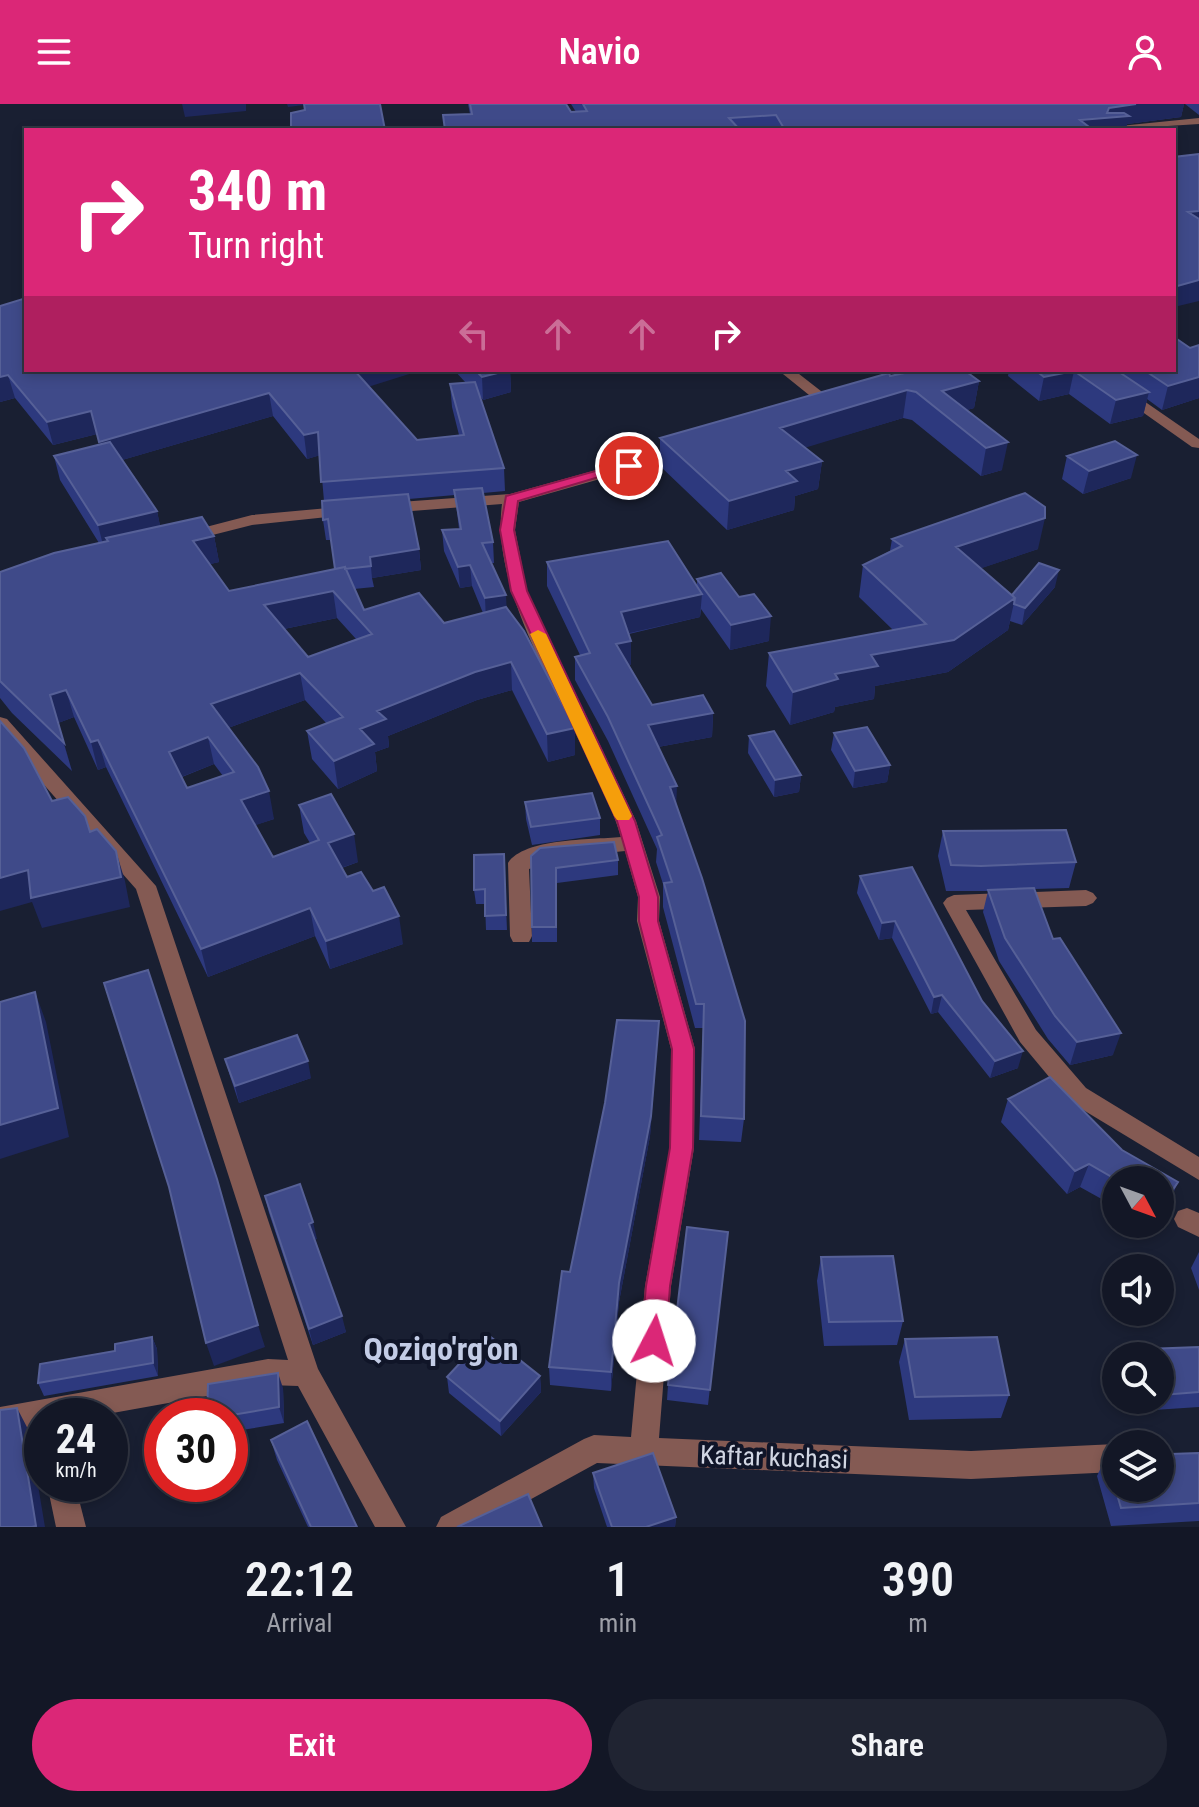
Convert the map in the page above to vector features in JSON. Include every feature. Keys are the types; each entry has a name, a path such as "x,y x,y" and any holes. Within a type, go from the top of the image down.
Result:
{"street":[{"path":"1130,128 1199,121 1186,113"},
{"path":"788,372 821,398 821,408 792,421"},
{"path":"1093,372 1197,444"},
{"path":"176,540 252,520 511,499 703,445"},
{"path":"511,499 507,530 519,591 626,821 649,897 648,921 683,1049 682,1148 658,1286 644,1451"},
{"path":"0,723 146,886 306,1374 391,1527"},
{"path":"521,936 518,863 528,862 528,854 632,843"},
{"path":"1086,898 954,903 1028,1036 1078,1095 1199,1170"},
{"path":"127,1398 268,1372 306,1374"},
{"path":"0,1420 24,1416"},
{"name":"Kaftar kuchasi","path":"451,1527 594,1449 971,1465 1102,1459"},
{"path":"65,1502 71,1527"}],"building":[{"path":"304,104 380,104 385,128 291,128 291,113 305,110"},
{"path":"470,104 566,104 571,112 587,111 583,104 1136,104 1109,108 1107,113 1129,116 1080,120 1090,128 784,128 776,115 729,118 738,128 445,128 443,115 472,114"},
{"path":"1199,154 1199,211 1188,212 1199,219 1199,280 1176,286 1176,157"},
{"path":"24,299 24,372 356,372 417,440 464,435 450,384 475,382 504,468 321,482 318,432 304,435 269,393 99,442 91,411 47,422 8,375 0,377 0,306"},
{"path":"1176,338 1190,348 1199,345 1199,377 1168,386 1147,372 1176,372"},
{"path":"477,372 502,372 482,377"},
{"path":"909,372 967,372 979,381 942,391 1008,442 986,448 916,392 907,390 780,428 822,461 786,471 797,481 729,501 660,438 889,373 890,376"},
{"path":"1038,372 1069,372 1044,377"},
{"path":"1075,372 1119,372 1149,392 1116,400"},
{"path":"1115,441 1137,455 1089,471 1067,456"},
{"path":"110,442 157,511 98,525 54,456"},
{"path":"482,488 493,542 482,543 506,595 485,598 470,565 458,567 442,530 461,529 454,490"},
{"path":"1025,493 1045,507 1045,518 956,547 1015,598 954,640 871,655 878,666 835,674 838,679 793,692 769,653 926,624 863,565 902,546 892,539"},
{"path":"408,494 419,549 370,557 371,566 335,569 328,519 323,520 322,501"},
{"path":"202,517 214,536 193,541 229,591 345,567 364,610 419,593 444,623 506,607 524,631 575,728 547,734 511,662 475,672 377,711 386,719 360,729 374,744 334,761 307,731 343,717 300,673 211,704 258,767 269,791 241,800 273,857 319,840 299,805 331,794 354,834 328,843 347,877 361,872 373,891 384,887 399,916 326,941 310,908 201,949 98,740 91,742 66,690 50,695 64,743 0,681 0,572 54,553 108,541 106,538","holes":["333,591 372,634 308,657 264,605","208,737 234,772 187,788 169,752"]},
{"path":"668,541 702,594 621,612 631,641 616,644 652,705 703,695 713,713 648,725 677,786 670,787 702,878 745,1021 744,1119 701,1116 704,1004 696,1004 664,883 672,882 657,837 662,835 608,717 575,657 590,653 547,562"},
{"path":"1039,563 1059,570 1025,608 1014,604 1012,595"},
{"path":"721,573 739,597 754,594 771,616 731,625 697,579"},
{"path":"0,721 24,748 52,801 68,797 85,816 90,832 97,829 116,851 121,877 31,898 28,870 0,878"},
{"path":"867,727 890,765 855,771 834,733"},
{"path":"774,731 801,775 775,780 749,736"},
{"path":"592,793 600,818 531,827 525,802"},
{"path":"1066,830 1076,862 981,866 951,865 943,831"},
{"path":"614,842 618,860 556,868 556,927 532,927 531,856 540,848"},
{"path":"504,854 506,915 485,916 485,889 474,890 474,855"},
{"path":"912,867 982,1001 1023,1051 995,1061 942,995 934,997 895,921 882,923 860,876"},
{"path":"1034,888 1053,939 1060,938 1121,1033 1077,1042 1055,1016 1005,938 988,890"},
{"path":"148,970 217,1179 258,1325 206,1343 169,1187 104,983"},
{"path":"35,992 58,1108 0,1125 0,1002"},
{"path":"617,1020 659,1021 651,1116 619,1283 611,1372 549,1367 562,1271 570,1272 605,1103"},
{"path":"297,1035 308,1061 235,1086 225,1059"},
{"path":"1050,1077 1122,1150 1150,1166 1102,1166 1102,1171 1089,1164 1075,1171 1008,1099"},
{"path":"300,1184 313,1222 309,1224 342,1316 309,1329 265,1196"},
{"path":"687,1227 728,1232 710,1390 668,1385"},
{"path":"893,1256 903,1321 829,1322 821,1257"},
{"path":"487,1334 540,1376 500,1421 447,1377"},
{"path":"152,1337 153,1363 38,1383 40,1364 115,1351 115,1344"},
{"path":"997,1337 1009,1395 915,1397 905,1339"},
{"path":"1199,1347 1199,1392 1174,1394 1174,1348"},
{"path":"278,1373 279,1407 248,1412 248,1398 208,1398 208,1384"},
{"path":"17,1408 24,1451 24,1502 32,1502 36,1526 0,1527 0,1410"},
{"path":"307,1421 357,1527 311,1527 271,1440"},
{"path":"653,1453 676,1517 646,1527 612,1527 593,1473"},
{"path":"1199,1453 1199,1503 1121,1508 1119,1502 1174,1502 1174,1454"},
{"path":"528,1494 542,1527 457,1527"}],"slow traffic":[{"path":"538,634 623,816"}],"district":[{"name":"Qoziqo'rg'on","path":"441,1349"}],"route":[{"path":"629,466 511,499 507,530 519,591 626,821 649,897 648,921 683,1049 682,1148 658,1286 654,1341"}]}
